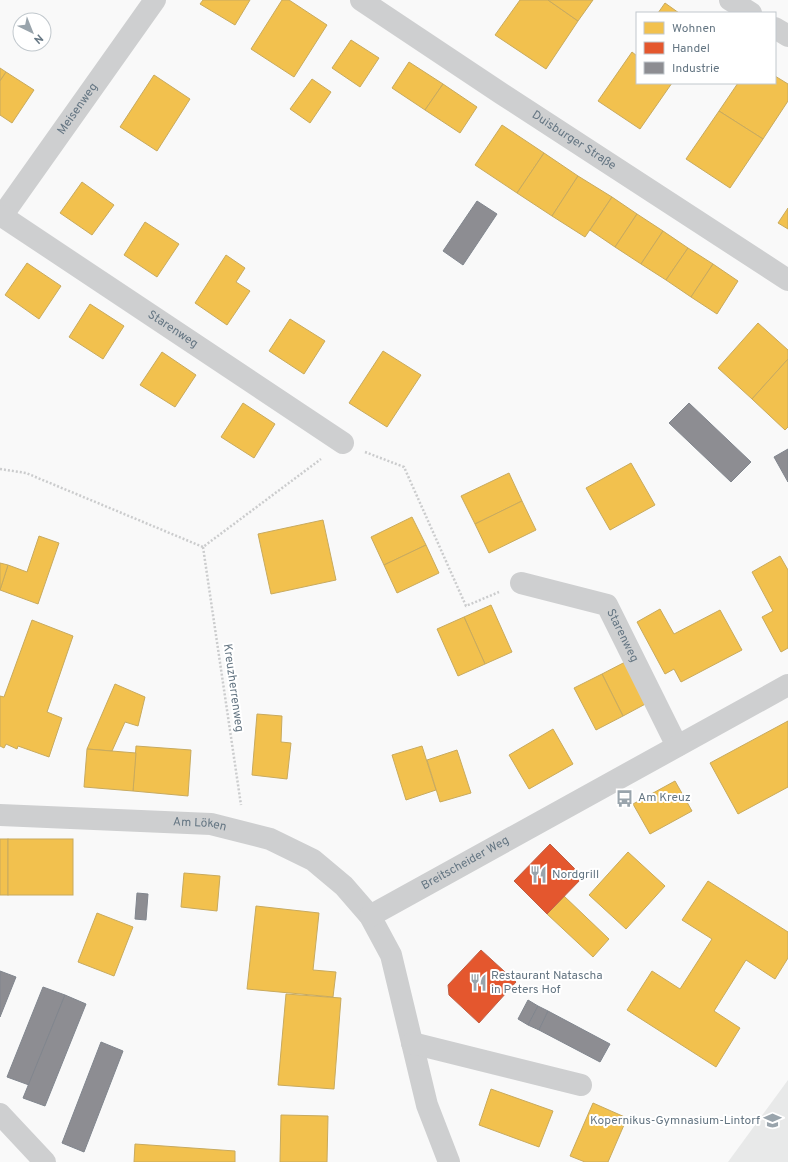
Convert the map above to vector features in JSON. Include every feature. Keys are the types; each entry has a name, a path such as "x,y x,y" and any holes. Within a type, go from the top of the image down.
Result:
{"street":[{"name":"Meisenweg","path":"1,215 155,0"},
{"name":"Duisburger Straße","path":"361,0 502,94 788,280"},
{"path":"730,0 749,12"},
{"path":"776,29 788,36"},
{"name":"Starenweg","path":"1,215 343,443"},
{"name":"Starenweg","path":"521,583 606,605 677,746"},
{"name":"Breitscheider Weg","path":"370,916 788,685"},
{"name":"Am Löken","path":"0,815 211,824 246,832 270,839 313,860 344,886 370,916"},
{"path":"370,916 391,955 427,1105 449,1162"},
{"path":"412,1043 581,1085"},
{"path":"0,1114 45,1162"}],"path":[{"path":"0,469 26,473 203,547 343,443 404,467 466,606 521,583"},
{"name":"Kreuzherrenweg","path":"203,547 246,832"}],"shaded area":[{"name":"Kopernikus-Gymnasium-Lintorf","path":"788,1080 788,1162 728,1162"}],"building: Wohnen":[{"path":"203,0 250,0 235,25 200,4"},
{"path":"282,0 289,0 327,25 294,77 251,49"},
{"path":"520,0 548,0 578,21 546,69 495,35"},
{"path":"548,0 593,0 578,21"},
{"path":"665,3 678,12 659,12"},
{"path":"351,40 379,58 360,87 332,68"},
{"path":"632,52 636,55 636,84 671,84 640,129 598,101"},
{"path":"409,62 443,84 425,110 392,88"},
{"path":"0,68 6,72 0,81"},
{"path":"6,72 34,90 12,123 0,115 0,81"},
{"path":"154,75 190,99 157,151 120,127"},
{"path":"776,77 788,84 788,101 763,139 719,111 737,84 776,84"},
{"path":"312,79 331,92 310,123 290,109"},
{"path":"443,84 477,107 460,133 425,110"},
{"path":"719,111 763,139 730,188 686,159"},
{"path":"502,125 544,153 517,193 475,165"},
{"path":"544,153 578,176 552,216 517,193"},
{"path":"578,176 612,197 585,237 552,216"},
{"path":"82,182 114,205 92,235 60,213"},
{"path":"612,197 637,214 615,247 590,230"},
{"path":"788,208 788,229 778,223"},
{"path":"637,214 663,231 641,264 615,247"},
{"path":"145,222 179,244 157,277 124,255"},
{"path":"663,231 688,248 666,280 641,264"},
{"path":"688,248 713,264 691,297 666,280"},
{"path":"226,255 245,268 236,282 250,291 227,325 195,303"},
{"path":"27,263 61,286 39,319 5,295"},
{"path":"713,264 738,281 717,314 691,297"},
{"path":"90,304 124,326 103,359 69,337"},
{"path":"290,319 325,341 304,374 269,351"},
{"path":"758,323 788,350 788,359 752,399 718,368"},
{"path":"383,351 421,375 387,427 349,403"},
{"path":"162,352 196,375 175,407 140,385"},
{"path":"788,359 788,427 785,430 752,399"},
{"path":"243,403 275,424 254,458 221,437"},
{"path":"631,463 655,505 610,530 586,488"},
{"path":"509,473 522,501 475,524 461,496"},
{"path":"522,501 536,530 489,553 475,524"},
{"path":"412,517 426,545 384,565 371,537"},
{"path":"323,520 336,580 271,594 258,534"},
{"path":"39,536 59,543 38,604 0,590 8,565 27,572"},
{"path":"426,545 439,573 397,593 384,565"},
{"path":"780,556 788,570 788,648 781,652 762,617 773,611 752,572"},
{"path":"0,563 8,565 0,590"},
{"path":"491,605 512,652 485,664 464,617"},
{"path":"660,609 674,634 720,610 742,650 681,682 674,669 665,674 637,622"},
{"path":"464,617 485,664 458,676 437,629"},
{"path":"32,620 73,636 47,712 62,718 49,757 18,746 17,749 6,744 4,748 0,746 0,696 4,697"},
{"path":"629,660 651,701 623,716 602,674"},
{"path":"602,674 623,716 596,730 574,688"},
{"path":"115,684 145,697 138,726 125,722 112,751 87,749"},
{"path":"257,714 282,716 281,742 291,743 287,779 252,775"},
{"path":"788,721 788,787 738,814 710,763"},
{"path":"553,729 573,764 529,789 509,755"},
{"path":"136,746 191,750 188,796 133,791"},
{"path":"422,746 436,790 406,800 392,755"},
{"path":"87,749 136,753 133,791 84,787"},
{"path":"457,750 471,793 440,802 427,760"},
{"path":"675,781 692,811 650,834 633,804"},
{"path":"0,839 8,839 8,895 0,895"},
{"path":"8,839 73,839 73,895 8,895"},
{"path":"628,852 665,886 626,929 589,895"},
{"path":"184,873 220,876 217,911 181,907"},
{"path":"708,881 788,932 788,958 775,979 746,960 714,1011 740,1028 716,1067 627,1010 652,971 680,989 712,939 682,920"},
{"path":"564,896 609,939 593,957 547,914"},
{"path":"256,906 319,913 313,970 336,972 333,997 247,989"},
{"path":"97,913 133,927 114,976 78,962"},
{"path":"286,994 341,998 334,1089 278,1085"},
{"path":"491,1089 553,1111 539,1147 479,1125"},
{"path":"593,1103 627,1118 608,1162 585,1162 570,1156"},
{"path":"281,1115 328,1116 327,1162 280,1162"},
{"path":"135,1144 235,1151 235,1162 134,1162"}],"building: Handel":[{"path":"550,844 583,877 547,914 514,881"},
{"path":"481,950 516,982 479,1023 449,995 448,985"}],"building: Industrie":[{"path":"477,201 497,214 463,265 443,251"},
{"path":"689,403 751,462 731,482 669,423"},
{"path":"788,449 788,482 774,457"},
{"path":"137,893 148,894 146,920 135,919"},
{"path":"0,971 16,977 0,1017"},
{"path":"43,987 65,995 29,1085 7,1077"},
{"path":"65,995 86,1004 45,1106 23,1098"},
{"path":"528,1000 538,1006 528,1025 518,1019"},
{"path":"538,1006 548,1011 539,1030 528,1025"},
{"path":"548,1011 610,1044 600,1062 539,1030"},
{"path":"101,1042 123,1051 84,1152 62,1143"}],"place":[{"name":"Am Kreuz","path":"625,798"},
{"name":"Nordgrill","path":"539,875"},
{"name":"Restaurant Natascha in Peters Hof","path":"478,983"},
{"name":"Kopernikus-Gymnasium-Lintorf","path":"773,1121"}]}
